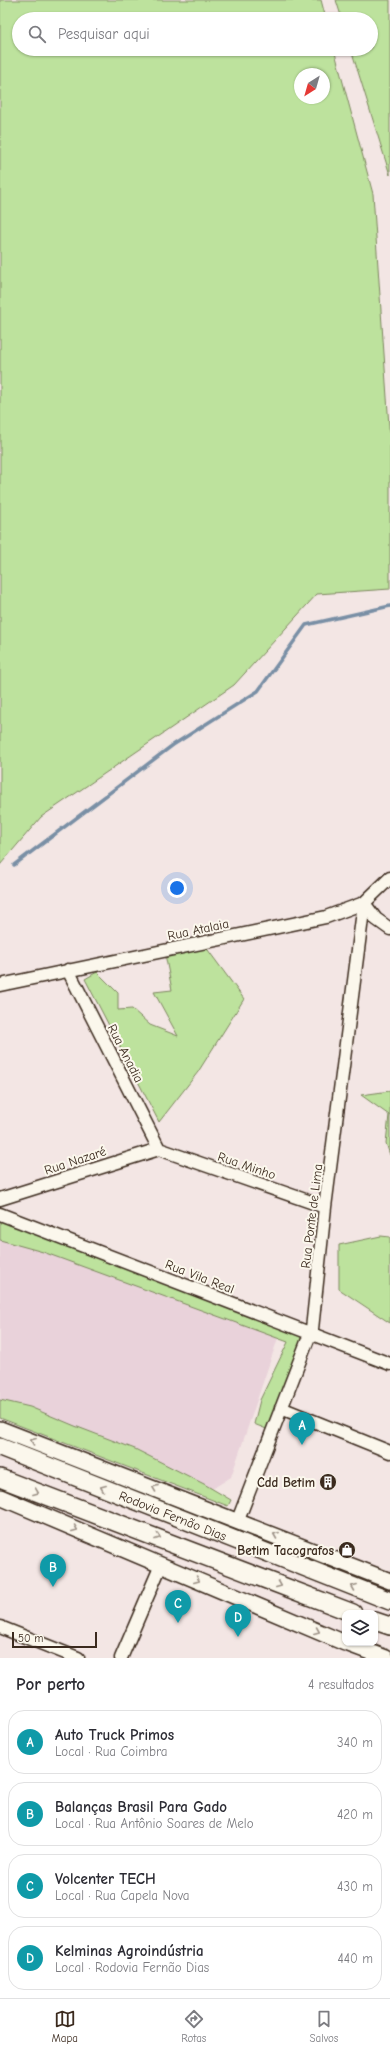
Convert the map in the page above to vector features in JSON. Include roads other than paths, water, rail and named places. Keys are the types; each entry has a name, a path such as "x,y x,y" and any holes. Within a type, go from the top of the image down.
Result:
{"highway":[{"name":"Rodovia Fernão Dias","path":"0,1447 390,1601"},
{"name":"Rodovia Fernão Dias","path":"0,1478 345,1610"},
{"path":"378,1622 390,1626"}],"main road":[{"name":"Rodovia Fernão Dias","path":"0,1429 238,1520 390,1581"},
{"path":"0,1497 342,1641"},
{"path":"354,1646 386,1658"}],"street":[{"name":"Rua Atalaia","path":"0,985 326,917 364,903 390,878"},
{"path":"364,903 376,919 390,929"},
{"name":"Rua Ponte de Lima","path":"238,1520 310,1333 364,903"},
{"name":"Rua Anadia","path":"68,970 159,1149"},
{"name":"Rua Minho","path":"159,1149 325,1207"},
{"name":"Rua Nazaré","path":"0,1199 159,1149"},
{"name":"Rua Vila Real","path":"0,1214 390,1364"},
{"path":"281,1408 390,1452"},
{"path":"121,1658 161,1565"},
{"path":"0,1627 78,1658"}],"waterway":[{"path":"14,865 173,745 258,691 306,625 390,606"}],"place":[{"name":"Auto Truck Primos","path":"302,1445"},
{"name":"Cdd Betim","path":"328,1482"},
{"name":"Betim Tacografos","path":"347,1550"},
{"name":"Balanças Brasil Para Gado","path":"53,1587"},
{"name":"Volcenter TECH","path":"178,1623"},
{"name":"Kelminas Agroindústria","path":"238,1637"}]}
